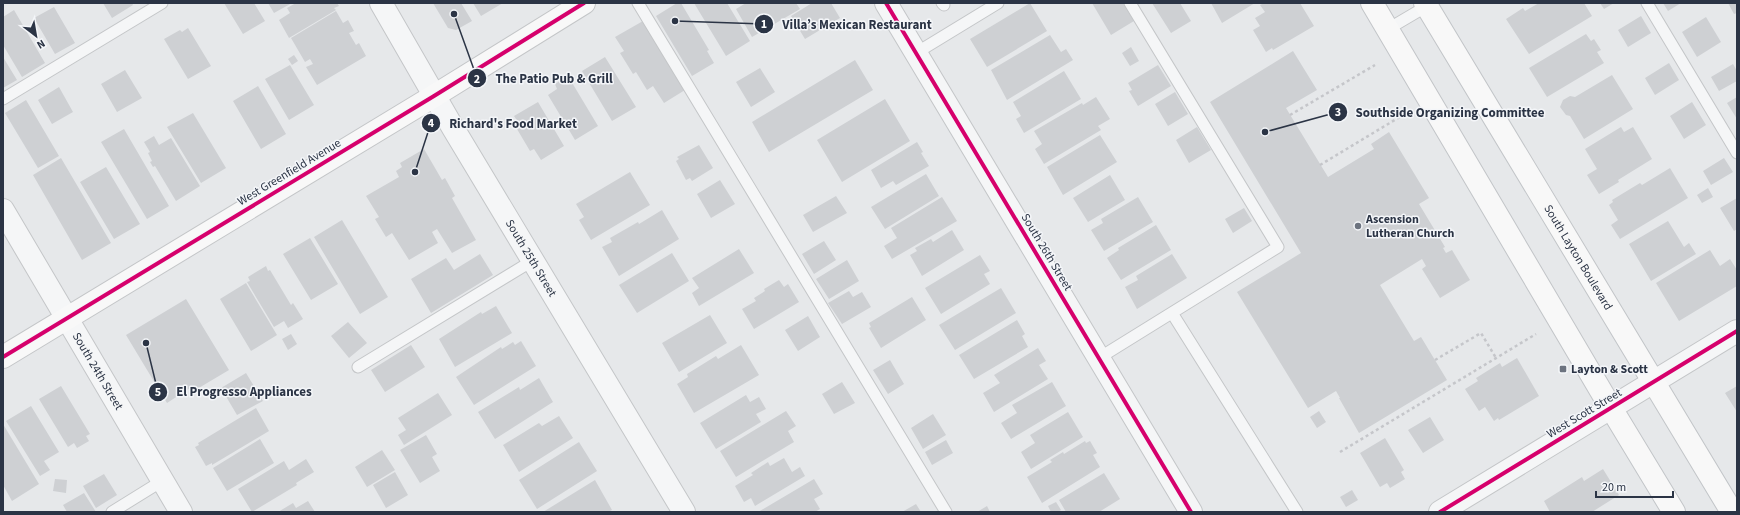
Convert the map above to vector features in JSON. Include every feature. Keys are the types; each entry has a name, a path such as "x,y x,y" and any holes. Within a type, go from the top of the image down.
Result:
{"main road":[{"name":"West Greenfield Avenue","path":"3,357 434,96 584,3"},
{"path":"1372,3 1674,512"},
{"name":"South Layton Boulevard","path":"1426,4 1732,512"}],"street":[{"name":"South 25th Street","path":"381,3 434,96 532,261 684,512"},
{"name":"South 26th Street","path":"886,3 1191,512"},
{"name":"South 24th Street","path":"3,210 181,512"},
{"name":"West Scott Street","path":"1440,512 1737,331"}],"lane":[{"path":"3,99 162,3"},
{"path":"638,3 946,512"},
{"path":"916,53 998,3"},
{"path":"1099,358 1278,247 1130,3"},
{"path":"1647,3 1737,153"},
{"path":"1388,29 1426,4"},
{"path":"358,367 532,261"},
{"path":"1172,313 1297,512"},
{"path":"112,512 162,481"}],"path":[{"path":"1290,115 1375,65"},
{"path":"1320,164 1403,114"},
{"path":"1435,360 1481,333 1496,358"},
{"path":"1340,452 1536,334"}],"building":[{"path":"103,3 132,3 133,5 112,18"},
{"path":"224,3 254,3 265,21 243,34"},
{"path":"268,3 292,3 274,13"},
{"path":"296,3 337,3 339,6 334,8 336,10 289,38 279,20 290,13 287,8"},
{"path":"433,3 461,3 472,21 456,30 448,28"},
{"path":"473,3 503,3 481,16"},
{"path":"677,3 681,3 709,50 707,51 714,63 692,76 656,16"},
{"path":"694,3 727,3 750,41 726,56"},
{"path":"746,3 796,3 800,9 752,37 736,9"},
{"path":"812,3 831,3 840,18 805,39 791,16"},
{"path":"1030,3 1047,31 987,67 970,39"},
{"path":"1092,3 1123,3 1134,21 1111,35"},
{"path":"1152,3 1180,3 1191,21 1171,33"},
{"path":"1211,3 1255,3 1222,23"},
{"path":"1264,3 1300,3 1314,26 1273,50 1272,48 1266,52 1253,30 1260,26 1255,18 1265,12 1260,5"},
{"path":"1539,3 1584,3 1592,16 1529,54 1506,19 1523,8 1525,11"},
{"path":"1600,3 1614,3 1604,9"},
{"path":"1663,3 1681,3 1668,11"},
{"path":"1728,3 1737,3 1737,13 1734,14"},
{"path":"54,7 75,43 55,54 34,18"},
{"path":"14,10 45,63 22,77 3,45 3,17"},
{"path":"336,11 343,23 348,20 354,31 349,33 356,45 359,43 366,56 317,85 306,67 313,64 310,59 305,62 291,38"},
{"path":"1641,16 1651,33 1628,47 1618,30"},
{"path":"1706,17 1721,42 1697,57 1682,32"},
{"path":"643,21 685,90 664,103 653,86 647,90 636,72 633,74 620,53 624,51 615,37"},
{"path":"188,28 211,66 188,79 164,39 180,30 182,32"},
{"path":"1586,34 1591,41 1594,39 1601,50 1597,52 1604,63 1547,97 1529,68"},
{"path":"1050,35 1061,52 1066,49 1073,60 1007,100 991,70"},
{"path":"1131,47 1139,61 1130,66 1122,53"},
{"name":"Ascension Lutheran Church","path":"1293,51 1317,90 1286,108 1328,177 1374,149 1371,144 1389,132 1429,198 1419,204 1445,247 1443,248 1446,253 1452,250 1470,280 1440,298 1422,269 1426,266 1422,259 1380,285 1414,341 1421,337 1447,380 1359,433 1336,391 1308,408 1237,292 1301,253 1210,102"},
{"path":"294,55 298,61 292,65 288,59"},
{"path":"3,57 17,80 3,88"},
{"path":"605,57 636,107 612,121 582,71"},
{"path":"855,60 873,90 769,152 752,122"},
{"path":"1669,63 1679,80 1655,95 1645,78"},
{"path":"1733,64 1737,71 1737,81 1719,91 1711,77"},
{"path":"290,65 314,105 289,120 265,79"},
{"path":"1158,65 1171,86 1138,106 1129,91 1132,90 1128,83"},
{"path":"760,68 775,92 751,107 736,82"},
{"path":"125,70 142,98 117,112 101,84"},
{"path":"1064,71 1081,99 1024,133 1016,119 1021,116 1013,102"},
{"path":"1612,75 1633,109 1584,139 1570,116 1566,115 1560,107 1563,100 1570,96 1575,97"},
{"path":"568,76 598,126 575,140 548,95 557,89 555,84"},
{"path":"258,86 286,134 261,149 233,101"},
{"path":"59,87 73,112 52,124 38,100"},
{"path":"1175,92 1188,114 1168,126 1155,104"},
{"path":"1096,97 1110,119 1098,126 1101,130 1044,164 1035,149 1042,144 1034,131 1082,103 1083,105"},
{"path":"1737,97 1737,119 1727,103"},
{"path":"885,99 910,141 842,182 817,140"},
{"path":"26,100 59,156 38,168 5,113"},
{"path":"538,102 564,146 541,160 534,149 530,151 514,124 518,122 514,116"},
{"path":"1692,102 1706,125 1684,139 1670,116"},
{"path":"193,113 226,168 201,183 167,127"},
{"path":"1197,127 1211,150 1189,163 1176,140"},
{"path":"1621,127 1624,132 1633,127 1652,159 1618,180 1619,182 1599,194 1587,175 1597,169 1585,149"},
{"path":"124,129 169,206 147,219 101,142"},
{"path":"1100,135 1117,162 1063,195 1047,167"},
{"path":"154,136 159,145 171,138 200,186 176,201 155,166 153,167 150,162 152,161 148,153 150,152 144,142"},
{"path":"917,142 923,152 921,153 929,166 896,185 893,181 881,188 871,170"},
{"path":"699,145 713,168 692,181 690,178 686,180 676,161 679,159 677,157"},
{"path":"424,149 442,180 445,178 455,196 452,198 476,240 452,253 437,229 432,232 438,243 409,260 392,233 386,237 375,219 379,217 366,196 399,177 396,171 402,167 400,163"},
{"path":"61,158 111,243 82,260 33,175"},
{"path":"1724,158 1733,172 1711,185 1703,171"},
{"path":"106,167 140,224 114,239 80,182"},
{"path":"1670,168 1688,198 1620,239 1611,225 1618,220 1609,205 1613,202 1612,200 1640,183 1642,185"},
{"path":"630,172 650,205 591,240 579,220 584,217 576,204"},
{"path":"926,174 939,196 885,229 871,207"},
{"path":"1110,175 1125,200 1088,222 1073,198"},
{"path":"720,180 735,204 711,218 697,194"},
{"path":"1708,188 1713,197 1702,203 1697,195"},
{"path":"836,196 847,213 813,232 803,215"},
{"path":"942,197 957,221 892,259 884,246 897,238 891,228"},
{"path":"1138,197 1153,222 1104,251 1091,230 1103,223 1101,219"},
{"path":"1737,198 1737,229 1734,231 1720,208"},
{"path":"1244,208 1252,221 1233,233 1225,219"},
{"path":"662,210 679,239 619,276 602,247 612,242 610,238 638,222 639,224"},
{"path":"342,220 388,297 360,314 314,237"},
{"path":"1668,221 1684,247 1689,243 1696,254 1651,281 1629,244"},
{"path":"1156,225 1171,250 1121,280 1107,258 1119,250 1118,248"},
{"path":"952,230 964,250 922,276 910,255 917,251 915,248 931,239 933,242"},
{"path":"310,238 338,284 311,300 283,254"},
{"path":"824,241 836,260 814,274 802,254"},
{"path":"739,249 754,273 699,306 692,293 699,288 692,278"},
{"path":"1710,250 1720,266 1730,259 1737,270 1737,286 1679,321 1656,283"},
{"path":"672,253 689,281 637,313 619,285"},
{"path":"480,254 493,275 431,313 411,279 446,258 454,270"},
{"path":"1172,254 1187,278 1137,309 1125,287 1138,280 1136,276"},
{"path":"980,255 990,271 984,274 990,284 941,314 925,288"},
{"path":"847,260 859,281 829,299 816,279"},
{"path":"266,266 268,271 270,270 291,305 293,303 303,319 288,328 284,321 274,327 247,282 250,281 248,277"},
{"path":"779,280 784,287 788,284 799,302 754,329 742,309 756,301 754,298 765,291 764,289"},
{"path":"246,283 277,335 251,351 220,299"},
{"path":"1001,288 1016,313 955,350 939,325"},
{"path":"849,291 853,297 862,292 871,307 842,324 828,303"},
{"path":"912,297 926,320 881,348 869,328 871,327 869,323"},
{"path":"186,299 229,370 192,392 190,388 167,403 126,335"},
{"path":"496,306 512,333 455,367 439,339 481,312 482,314"},
{"path":"710,315 727,343 679,372 662,343"},
{"path":"808,316 820,337 798,351 785,330"},
{"path":"1017,320 1025,334 1022,336 1028,347 974,379 959,355"},
{"path":"348,322 367,343 349,358 331,336"},
{"path":"291,334 297,344 288,350 282,339"},
{"path":"521,341 536,366 474,405 456,377 501,347 502,349 513,342 515,345"},
{"path":"411,345 425,367 385,392 371,370"},
{"path":"741,345 759,375 694,413 677,384 688,377 687,374 716,356 718,359"},
{"path":"1038,348 1046,361 1039,365 1048,379 994,412 983,393 1000,383 994,375"},
{"path":"1517,358 1539,396 1499,420 1498,418 1494,421 1485,407 1479,411 1465,389 1478,381 1476,378 1500,363 1502,367"},
{"path":"890,360 904,384 888,394 873,370"},
{"path":"246,373 263,401 237,415 221,388"},
{"path":"539,378 553,402 495,439 478,412 519,387 520,390"},
{"path":"842,382 855,403 834,414 822,394"},
{"path":"1052,382 1066,406 1011,439 1001,423 1017,413 1012,405"},
{"path":"61,386 90,434 86,436 89,441 77,448 74,443 68,447 39,399"},
{"path":"1737,386 1737,412 1725,393"},
{"path":"438,393 452,415 404,445 398,435 406,430 398,418"},
{"path":"746,395 750,402 759,397 766,409 756,414 761,422 716,449 700,423"},
{"path":"31,406 59,452 44,461 50,470 40,476 6,421"},
{"path":"256,408 269,431 212,465 212,463 206,466 195,447 199,445 198,443"},
{"path":"786,411 796,426 788,431 794,442 736,477 720,451"},
{"path":"1319,411 1326,422 1317,428 1310,417"},
{"path":"1068,412 1083,437 1031,469 1021,452 1035,443 1030,435"},
{"path":"933,414 946,435 923,449 911,428"},
{"path":"559,416 573,438 519,472 503,445 539,423 542,426"},
{"path":"1430,417 1444,440 1423,453 1408,430"},
{"path":"3,424 39,484 12,501 3,485"},
{"path":"426,435 437,454 432,457 440,471 420,483 400,450"},
{"path":"1385,438 1404,470 1401,472 1405,479 1390,488 1387,483 1380,487 1360,453"},
{"path":"260,439 274,463 227,491 213,468"},
{"path":"946,440 953,453 932,465 925,452"},
{"path":"1085,441 1086,443 1090,441 1097,453 1093,455 1100,467 1042,503 1027,477 1052,462 1050,460 1063,452 1064,454"},
{"path":"579,442 597,471 537,509 519,480"},
{"path":"382,450 395,470 367,487 355,467"},
{"path":"784,458 792,472 800,467 805,476 755,506 751,498 744,502 735,486 753,475 751,473 768,462 770,466"},
{"path":"306,459 314,472 296,483 297,485 252,512 238,489 284,461 289,470"},
{"path":"1603,469 1619,495 1592,512 1550,512 1544,501 1582,477 1584,481"},
{"path":"395,472 408,495 386,508 373,485"},
{"path":"1104,473 1120,499 1099,512 1066,512 1059,500"},
{"path":"104,474 117,495 96,508 83,486"},
{"path":"55,479 67,480 66,493 53,491"},
{"path":"814,479 823,494 814,499 820,509 815,512 758,512"},
{"path":"595,480 612,510 608,512 543,512"},
{"path":"1352,490 1358,500 1346,507 1340,497"},
{"path":"84,493 96,512 67,512 63,505"},
{"path":"308,501 315,512 278,512 293,503 296,508"},
{"path":"1056,502 1061,510 1058,512 1051,512 1048,506"},
{"path":"916,504 921,512 902,512"},
{"path":"987,506 990,512 977,512"}],"cycle path":[{"path":"3,357 434,96 584,3"},
{"path":"886,3 1191,512"},
{"path":"1440,512 1737,331"}],"place":[{"name":"The Patio Pub & Grill","path":"454,14"},
{"name":"Villa’s Mexican Restaurant","path":"675,21"},
{"name":"Southside Organizing Committee","path":"1265,132"},
{"name":"Richard's Food Market","path":"415,172"},
{"name":"Ascension Lutheran Church","path":"1358,226"},
{"name":"El Progresso Appliances","path":"146,343"},
{"name":"Layton & Scott","path":"1563,369"}]}
